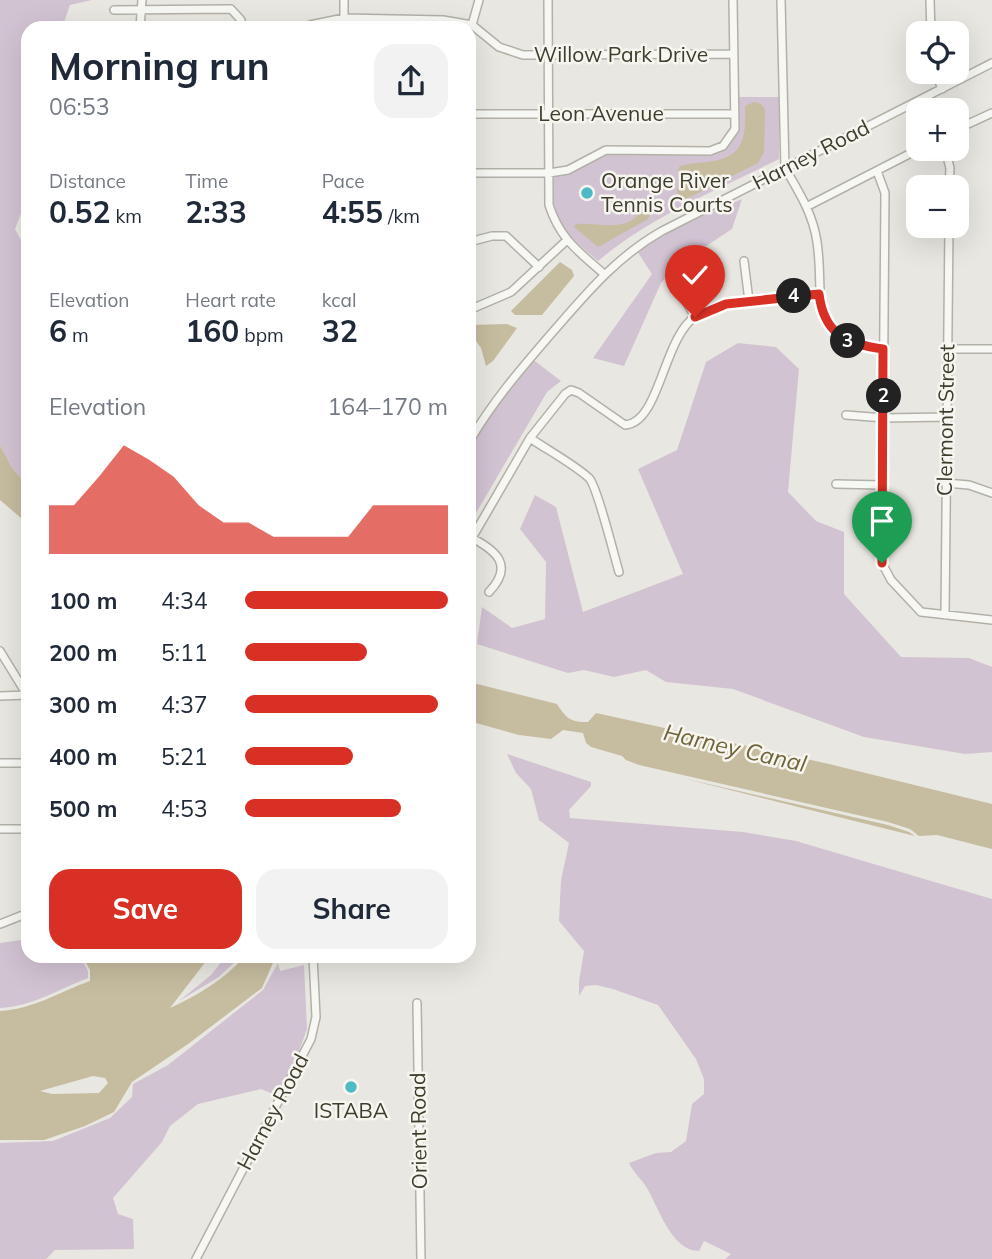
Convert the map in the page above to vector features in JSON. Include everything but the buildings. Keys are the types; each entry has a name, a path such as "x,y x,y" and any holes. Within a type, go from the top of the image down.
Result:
{"street":[{"path":"141,21 142,0"},
{"path":"344,0 344,18"},
{"path":"474,21 479,0"},
{"path":"548,0 550,205 555,222 566,241 604,274"},
{"path":"476,173 549,173 569,170 606,150 710,151 723,146 734,129 733,0"},
{"path":"781,0 785,168 808,206 818,243 821,309 828,325 840,337 883,349"},
{"path":"930,0 931,21"},
{"path":"114,10 231,9 241,21"},
{"path":"329,21 344,18 449,21"},
{"name":"Willow Park Drive","path":"476,28 499,47 523,55 733,54"},
{"name":"Harney Road","path":"476,430 492,403 604,274 628,251 653,235 992,63"},
{"path":"940,84 942,89"},
{"path":"969,124 992,113"},
{"name":"Leon Avenue","path":"476,114 733,114"},
{"path":"808,206 906,156"},
{"path":"877,171 885,193 882,563 891,580 921,612 992,620"},
{"path":"476,240 506,236 539,267"},
{"name":"Clermont Street","path":"945,615 949,238"},
{"path":"476,307 511,292 566,241"},
{"path":"744,261 749,301"},
{"path":"476,530 530,438 565,394 571,390 625,425 634,424 659,386 671,346 695,317 726,304 819,294"},
{"path":"686,301 695,317"},
{"path":"947,349 992,349"},
{"path":"846,415 946,418"},
{"path":"530,438 590,479 598,494 601,515 619,572"},
{"path":"945,483 969,485 992,493"},
{"path":"836,484 881,485"},
{"path":"476,540 490,547 499,557 502,571 498,583 489,592"},
{"path":"0,651 21,685"},
{"path":"0,696 21,695"},
{"path":"0,763 21,762"},
{"path":"0,829 21,829"},
{"path":"0,924 21,916"},
{"name":"Harney Road","path":"196,1259 311,1039 316,1017 313,963"},
{"name":"Orient Road","path":"417,1003 421,1259"}],"shaded area":[{"path":"0,0 92,0 70,5 64,21 21,21 21,214 15,229 21,240 21,478 12,468 0,445"},
{"path":"737,97 779,97 779,159 662,217 598,261 567,233 557,216 551,175 607,152 710,153 726,149 737,128"},
{"path":"742,199 732,229 679,264 661,283 624,366 593,358 652,274 635,248 663,232"},
{"path":"738,343 776,347 799,369 788,492 816,521 844,532 844,594 901,657 969,658 992,667 992,752 965,754 864,737 733,689 666,682 646,670 614,677 584,670 568,673 477,644 482,607 512,628 545,619 546,562 520,529 535,495 556,507 583,612 683,574 638,469 677,450 706,362"},
{"path":"531,358 561,381 547,392 476,513 476,434"},
{"path":"507,754 591,782 591,786 569,810 570,818 743,832 796,841 992,899 992,1259 725,1259 731,1254 704,1241 699,1251 681,1244 674,1237 646,1186 629,1163 656,1153 671,1152 686,1141 692,1104 704,1094 704,1079 696,1059 658,1005 596,985 585,986 579,996 584,951 559,921 561,880 569,843 539,820 531,789 516,773"},
{"path":"21,940 21,963 84,963 88,978 35,1001 0,1008 0,943"},
{"path":"220,963 234,963 219,977 179,1001 211,975"},
{"path":"278,963 280,971 304,965 307,1029 278,1096 261,1089 198,1104 170,1126 162,1142 113,1198 118,1214 133,1219 134,1249 55,1250 46,1259 0,1259 0,1143 53,1141 110,1118 132,1097 133,1084 168,1065 263,990"}],"water":[{"path":"754,102 765,109 764,152 758,163 686,199 677,193 679,167 719,160 736,151 745,128 745,106"},
{"path":"649,210 651,213 648,219 598,247 574,227 576,224 620,224 628,222 640,212"},
{"path":"560,262 572,270 574,276 542,315 515,315 511,311"},
{"path":"507,324 517,328 493,361 486,366 476,341 476,325"},
{"path":"0,445 12,468 21,478 21,518 0,500"},
{"name":"Harney Canal","path":"476,684 557,704 566,716 577,722 588,722 596,713 829,764 992,804 992,849 937,835 919,836 910,829 888,822 639,765 622,756 591,747 586,743 583,733 563,730 551,739 519,735 476,723"},
{"path":"682,778 888,825 915,836"},
{"path":"86,963 205,963 170,1008 210,986 238,963 273,963 262,988 132,1082 114,1112 85,1126 44,1140 0,1140 0,1011 35,1004 90,981 90,970","holes":["93,1076 105,1078 108,1083 99,1093 52,1094 40,1091"]}],"place":[{"name":"Orange River Tennis Courts","path":"587,193"},
{"name":"ISTABA","path":"351,1087"}],"route":[{"path":"695,317 726,304 819,294 821,309 828,325 840,337 883,349 882,563"}]}
